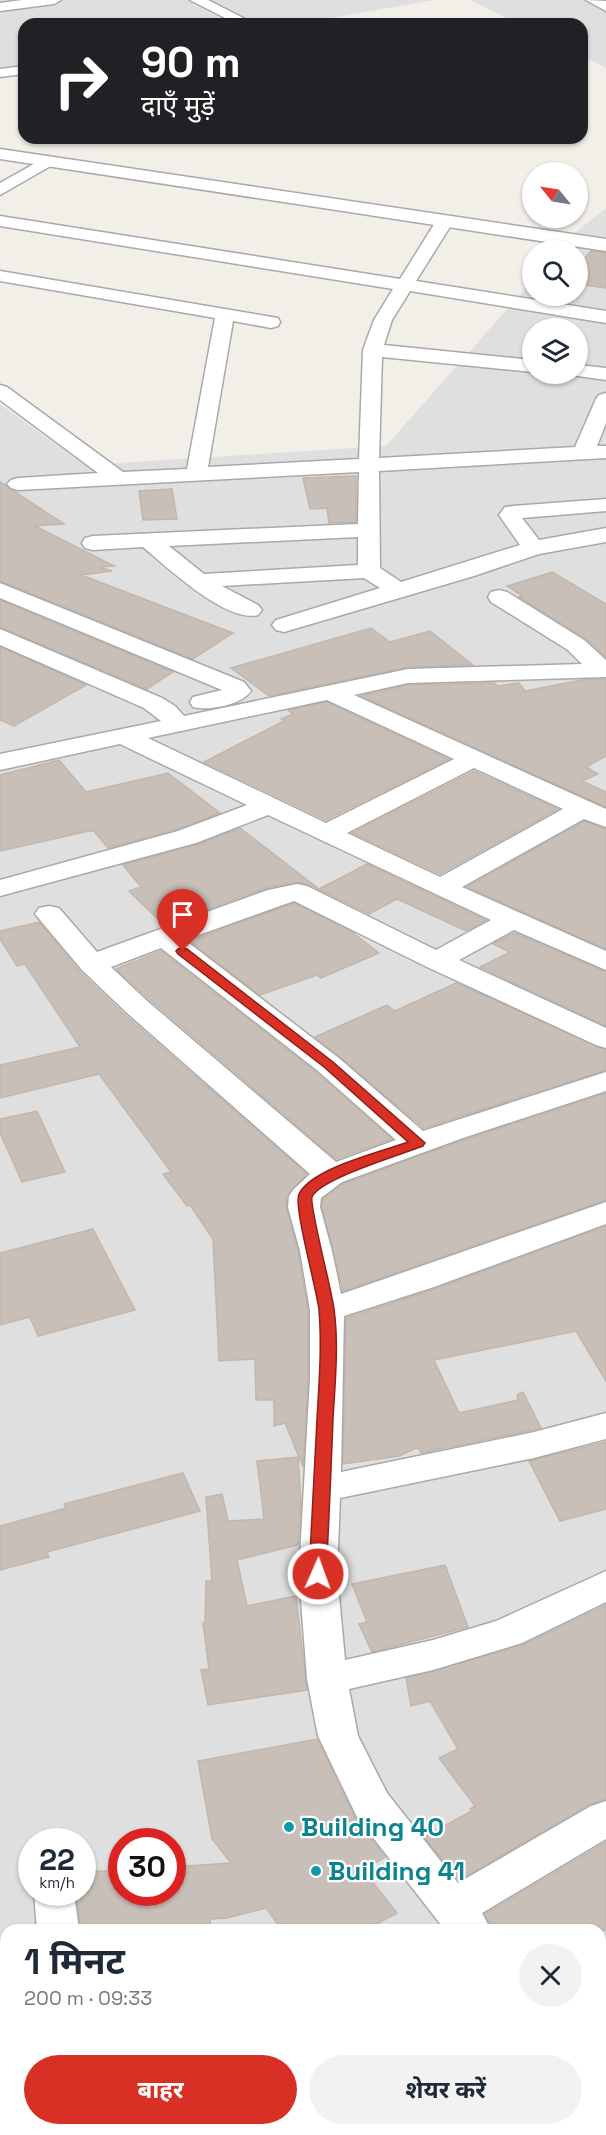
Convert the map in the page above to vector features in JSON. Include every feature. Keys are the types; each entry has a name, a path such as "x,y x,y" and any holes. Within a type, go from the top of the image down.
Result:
{"street":[{"path":"0,7 54,0"},
{"path":"197,0 236,18"},
{"path":"594,0 606,7"},
{"path":"0,73 18,71"},
{"path":"0,154 606,245"},
{"path":"0,190 48,161"},
{"path":"0,220 606,317"},
{"path":"369,571 369,465 373,350 383,320 444,222"},
{"path":"0,276 271,322"},
{"path":"196,475 225,314"},
{"path":"373,350 522,365"},
{"path":"588,372 606,374"},
{"path":"1,392 120,480"},
{"path":"583,454 606,399"},
{"path":"18,484 606,452"},
{"path":"534,548 512,520 510,515 513,512 606,505"},
{"path":"93,543 368,530"},
{"path":"284,625 466,571 534,548 606,535"},
{"path":"149,541 198,581 232,603 250,610"},
{"path":"198,581 369,571 398,590"},
{"path":"0,590 176,661 235,687 239,691 236,695 123,736 4,757"},
{"path":"499,597 576,645 604,670"},
{"path":"0,636 153,703 172,717 327,692 408,676 604,670"},
{"path":"327,692 594,814"},
{"path":"123,736 441,888 512,920 602,954"},
{"path":"325,834 473,759"},
{"path":"0,888 187,837 269,806"},
{"path":"441,888 594,814"},
{"path":"92,964 278,896 297,892 436,961 606,1039"},
{"path":"49,914 92,964 136,1006 331,1175"},
{"path":"436,961 512,920"},
{"path":"165,938 329,1065 418,1143"},
{"path":"606,1081 418,1143 331,1175 314,1186 305,1196 304,1207 316,1251 327,1310 327,1378 318,1574 327,1679 338,1736 372,1805 461,1919 606,1818"},
{"path":"327,1310 422,1279 606,1212"},
{"path":"321,1489 522,1447 606,1426"},
{"path":"327,1679 434,1655 508,1632 606,1585"}],"shaded area":[{"path":"0,0 434,0 330,18 18,18 18,72 0,76"},
{"path":"470,0 606,0 606,68 588,59 588,18 506,18"},
{"path":"606,208 606,1924 0,1924 0,404 85,465 386,446 522,292 522,306 588,306 588,240 569,240 581,228 588,228 588,223"}],"building":[{"path":"591,251 606,253 606,288 588,285 588,255"},
{"path":"356,476 356,522 329,523 327,508 310,509 303,478"},
{"path":"0,482 64,524 35,526 114,566 99,567 112,571 81,575 233,633 193,659 0,581"},
{"path":"172,489 177,519 143,520 139,491"},
{"path":"552,572 606,604 606,657 585,638 519,597 522,596 507,586"},
{"path":"0,600 173,672 147,689 0,627"},
{"path":"371,628 390,642 430,631 473,665 408,667 269,696 231,668"},
{"path":"0,647 86,685 14,726 0,720"},
{"path":"606,679 606,756 586,767 598,774 582,781 606,792 606,807 361,696 408,685 494,683 498,686 519,683 525,691 582,680"},
{"path":"327,702 449,759 326,820 204,762 284,721 281,719 293,714 288,710"},
{"path":"59,760 86,792 168,773 220,813 177,829 108,848 94,831 89,831 0,851 0,775"},
{"path":"474,771 558,809 440,874 352,833"},
{"path":"584,821 606,829 606,949 467,887"},
{"path":"240,828 319,889 367,864 486,920 466,931 397,899 369,914 308,884 297,882 267,888 164,925 129,891 141,887 123,865 197,845"},
{"path":"294,903 353,933 379,953 321,978 317,975 260,995 190,941"},
{"path":"39,922 80,972 124,1014 307,1174 287,1195 286,1207 298,1251 308,1310 308,1378 303,1467 285,1423 274,1426 274,1400 256,1400 255,1359 219,1361 213,1239 190,1205 187,1206 163,1174 171,1172 99,1074 0,1098 0,1065 80,1047 25,964 17,966 0,939 0,931"},
{"path":"514,933 606,972 606,1026 480,967 510,952 493,944"},
{"path":"161,951 317,1073 392,1139 336,1159 116,969"},
{"path":"456,983 606,1050 606,1070 424,1128 315,1037 387,1005 395,1011"},
{"path":"606,1093 606,1200 343,1291 322,1207 323,1199 343,1184 464,1140"},
{"path":"37,1111 65,1172 22,1182 0,1133 0,1119"},
{"path":"606,1226 606,1381 576,1331 434,1360 459,1413 518,1400 517,1395 523,1392 541,1428 421,1453 418,1447 399,1456 343,1464 346,1318 435,1289"},
{"path":"93,1229 135,1310 38,1336 30,1317 0,1325 0,1253"},
{"path":"606,1442 606,1509 560,1521 529,1461"},
{"path":"298,1457 301,1505 298,1545 237,1560 247,1606 296,1596 307,1690 208,1705 201,1670 209,1669 203,1623 205,1623 206,1581 212,1581 206,1497 222,1494 228,1521 264,1519 257,1461"},
{"path":"183,1473 200,1511 47,1552 49,1557 0,1570 0,1526 66,1508 64,1504"},
{"path":"445,1565 468,1627 372,1652 359,1624 367,1622 352,1584"},
{"path":"606,1605 606,1799 590,1804 459,1880 424,1837 472,1811 470,1809 475,1806 439,1758 458,1749 430,1701 411,1706 406,1678 523,1645"},
{"path":"317,1739 355,1818 385,1857 363,1870 397,1913 377,1924 278,1924 266,1908 227,1918 210,1919 210,1924 80,1924 78,1906 96,1906 96,1871 108,1871 108,1906 186,1906 186,1866 231,1863 212,1839 198,1761"},
{"path":"606,1842 606,1924 490,1924 485,1914"}],"place":[{"name":"Building 40","path":"289,1827"},
{"name":"Building 41","path":"316,1871"}],"route":[{"path":"183,951 329,1065 418,1143 331,1175 314,1186 305,1196 304,1207 316,1251 327,1310 327,1378 318,1574"}]}
